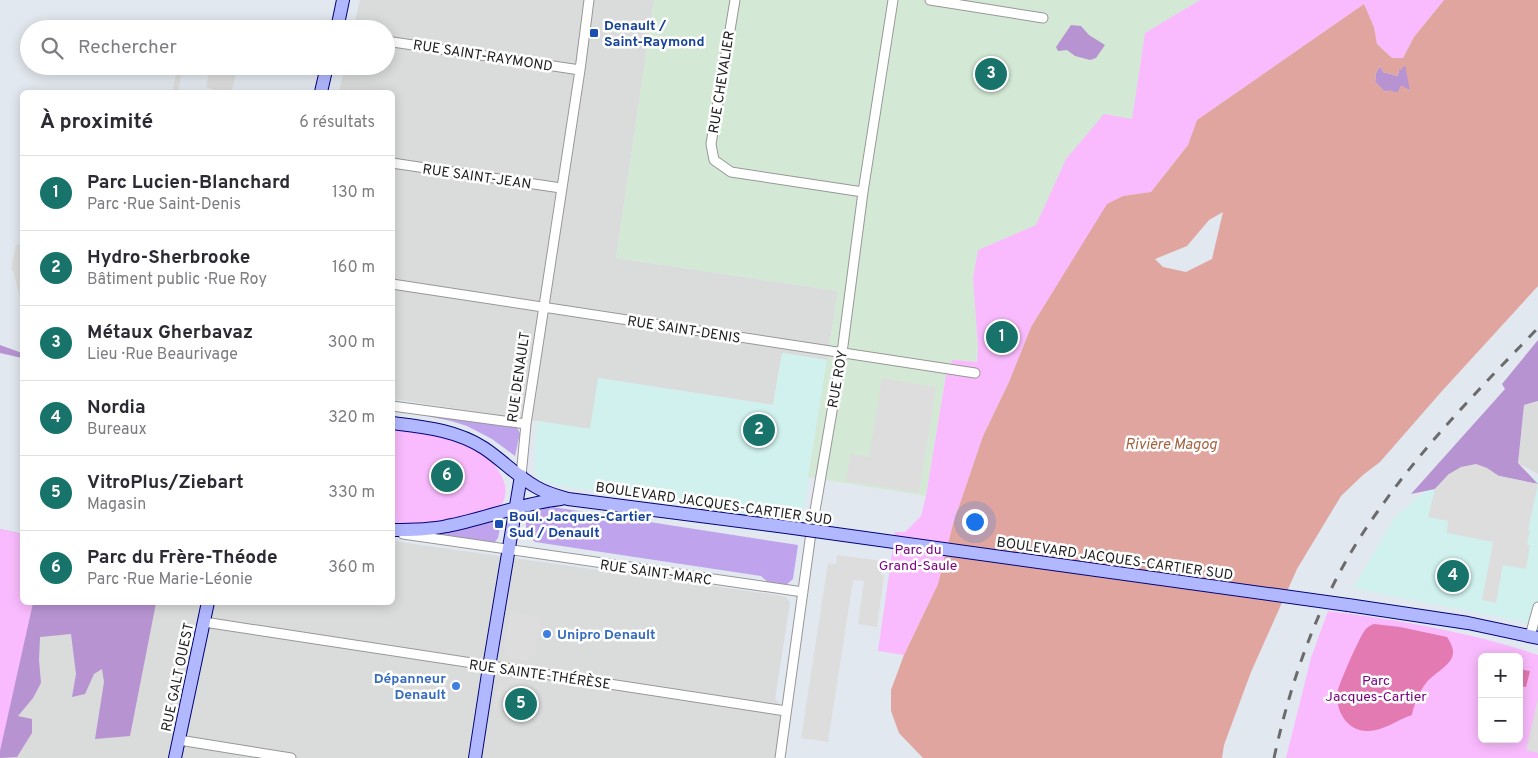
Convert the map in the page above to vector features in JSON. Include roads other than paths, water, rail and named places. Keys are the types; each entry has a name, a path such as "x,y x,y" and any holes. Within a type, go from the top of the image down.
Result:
{"main road":[{"path":"339,20 343,0"},
{"path":"321,90 325,75"},
{"name":"BOULEVARD JACQUES-CARTIER SUD","path":"395,423 431,428 457,435 484,448 536,487 551,494 568,498 1348,605 1468,623 1534,637"},
{"name":"RUE DENAULT","path":"475,758 521,476"},
{"name":"BOULEVARD JACQUES-CARTIER SUD","path":"395,531 447,526 516,507 568,498"},
{"name":"RUE GALT OUEST","path":"175,758 207,605"}],"street":[{"name":"RUE DENAULT","path":"521,476 526,424 589,0"},
{"name":"RUE CHEVALIER","path":"735,0 711,144 714,160 731,172 863,192"},
{"name":"RUE ROY","path":"780,758 803,592 842,353 863,192 893,0"},
{"path":"930,0 1043,18"},
{"name":"RUE SAINT-RAYMOND","path":"395,41 580,70"},
{"name":"RUE SAINT-JEAN","path":"395,163 561,188"},
{"name":"RUE SAINT-DENIS","path":"395,284 975,373"},
{"path":"395,406 526,424"},
{"name":"RUE SAINT-MARC","path":"395,532 508,551 803,592"},
{"path":"1534,637 1538,607"},
{"name":"RUE SAINTE-THÉRÈSE","path":"204,622 786,711"},
{"path":"179,740 263,756 291,758"}],"water":[{"name":"Rivière Magog","path":"1444,0 1538,0 1538,286 1380,462 1341,496 1297,569 1251,672 1224,745 1222,758 923,758 899,733 891,711 891,690 904,655 938,584 953,524 983,436 1009,382 1031,327 1107,204 1123,196 1151,192 1188,145 1197,120 1364,4 1374,27 1377,44 1392,58 1403,58 1414,37","holes":["1405,65 1410,91 1401,86 1397,93 1390,90 1386,92 1375,82 1376,73 1380,66 1383,72 1398,76 1399,69 1401,70","1223,212 1212,259 1186,272 1163,267 1155,259 1187,246 1209,220"]}],"railway":[{"path":"1274,758 1291,693 1313,629 1342,568 1359,539 1378,511 1434,439 1538,328"}],"place":[{"name":"Denault / Saint-Raymond","path":"594,33"},
{"name":"Métaux Gherbavaz","path":"991,74"},
{"name":"Parc Lucien-Blanchard","path":"1002,337"},
{"name":"Hydro-Sherbrooke","path":"759,430"},
{"name":"Parc du Frère-Théode","path":"447,476"},
{"name":"Boul. Jacques-Cartier Sud / Denault","path":"499,524"},
{"name":"Nordia","path":"1453,576"},
{"name":"Unipro Denault","path":"547,634"},
{"name":"Dépanneur Denault","path":"456,686"},
{"name":"VitroPlus/Ziebart","path":"521,704"}],"park label":[{"name":"Parc du Grand-Saule","path":"918,558"},
{"name":"Parc Jacques-Cartier","path":"1376,688"}]}
